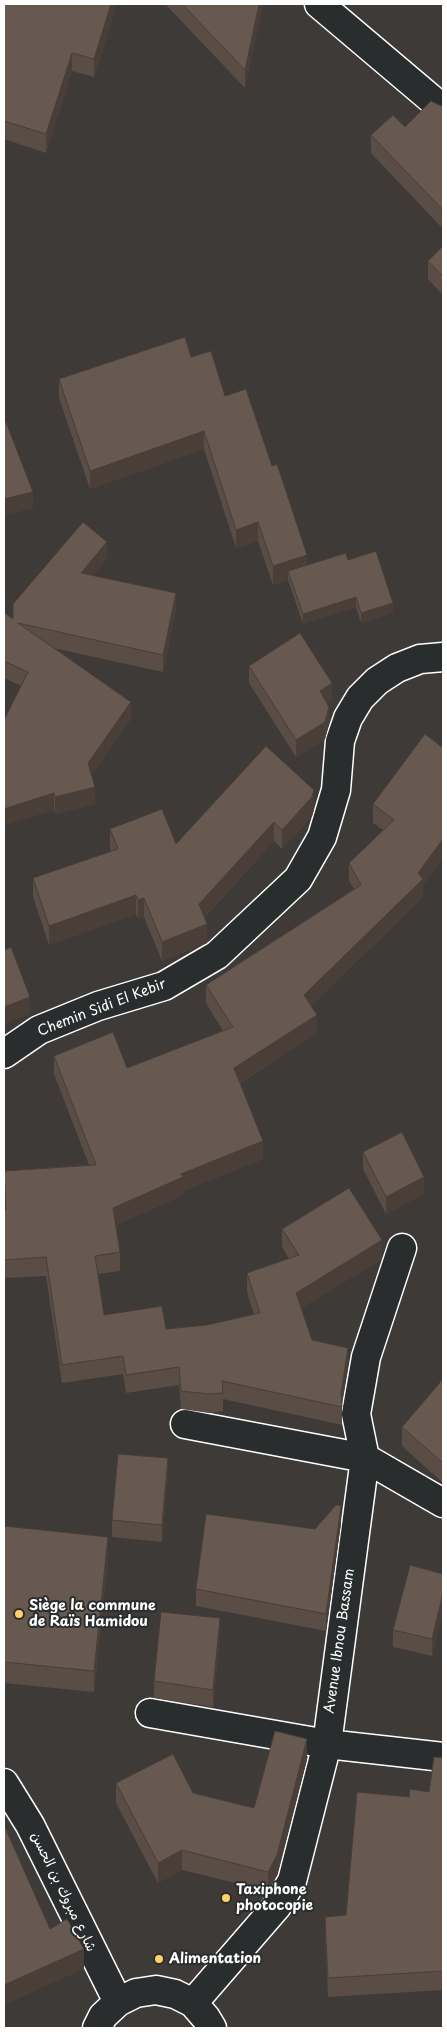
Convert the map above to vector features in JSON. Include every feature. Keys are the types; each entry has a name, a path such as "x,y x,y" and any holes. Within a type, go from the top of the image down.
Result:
{"street":[{"path":"319,4 443,109"},
{"name":"Chemin Sidi El Kebir","path":"4,1054 39,1030 98,1006 164,986 217,955 298,879 322,837 336,790 340,742 348,718 360,698 377,681 397,668 420,660 443,657"},
{"name":"Avenue Ibnou Bassam","path":"193,2004 277,1906 292,1881 327,1744 365,1458 356,1414 366,1357 402,1248"},
{"path":"186,1424 365,1458 443,1503"},
{"path":"150,1713 327,1744 443,1756"},
{"name":"شارع مبروك بن الحسن","path":"4,1783 30,1825 118,2002"},
{"path":"97,2028 103,2016 118,2002 136,1994 156,1990 175,1994 193,2004 206,2018 212,2028"}],"building":[{"path":"4,4 111,4 94,59 72,53 46,134 4,121"},
{"path":"182,4 259,4 245,70"},
{"path":"431,101 443,106 443,210 371,135 393,115 405,127"},
{"path":"443,246 443,276 428,261"},
{"path":"185,337 191,357 211,351 225,396 246,389 272,466 277,464 307,555 273,566 258,522 236,530 204,431 90,471 59,379"},
{"path":"6,422 33,492 4,499 4,423"},
{"path":"83,522 107,542 81,573 176,593 163,655 18,623 131,702 88,763 95,787 55,797 54,793 4,809 4,720 28,672 4,661 4,615 5,613 13,619 13,604"},
{"path":"376,551 393,603 361,613 356,597 303,614 288,571 346,553 348,560"},
{"path":"300,633 332,683 320,691 329,707 325,722 296,740 249,666"},
{"path":"425,734 443,748 443,839 418,873 423,879 304,995 317,1015 234,1068 263,1141 181,1174 183,1177 113,1208 120,1252 95,1256 104,1315 162,1306 166,1329 207,1325 260,1313 247,1273 299,1255 282,1229 349,1188 382,1240 296,1293 312,1340 348,1348 341,1393 342,1407 222,1381 223,1393 209,1394 181,1391 179,1367 126,1375 123,1356 62,1365 46,1257 4,1260 4,1210 6,1210 4,1171 96,1165 54,1056 113,1032 127,1068 233,1027 206,985 361,885 349,863 394,820 373,804"},
{"path":"266,746 314,790 312,797 282,830 274,822 199,904 207,924 162,942 144,898 138,900 136,895 49,926 33,878 118,849 110,829 162,809 176,844"},
{"path":"11,947 30,997 4,1007 4,950"},
{"path":"402,1132 424,1177 386,1197 363,1152"},
{"path":"443,1379 443,1463 402,1427"},
{"path":"118,1454 168,1458 162,1525 112,1520"},
{"path":"336,1505 341,1506 326,1614 196,1589 206,1514 315,1529"},
{"path":"4,1526 108,1537 94,1671 4,1662"},
{"path":"410,1565 443,1574 443,1593 432,1639 393,1630"},
{"path":"161,1612 220,1618 213,1690 154,1681"},
{"path":"275,1731 307,1739 277,1855 268,1872 182,1850 158,1863 116,1783 173,1754 193,1793 254,1808"},
{"path":"434,1757 443,1758 443,1971 328,1978 325,1917 346,1915 357,1792 409,1797 410,1789 429,1792"},
{"path":"4,1825 50,1929 67,1919 84,1949 4,1985"}],"place":[{"name":"Siège la commune de Raïs Hamidou","path":"19,1614"},
{"name":"Taxiphone photocopie","path":"226,1898"},
{"name":"Alimentation","path":"159,1959"}]}
